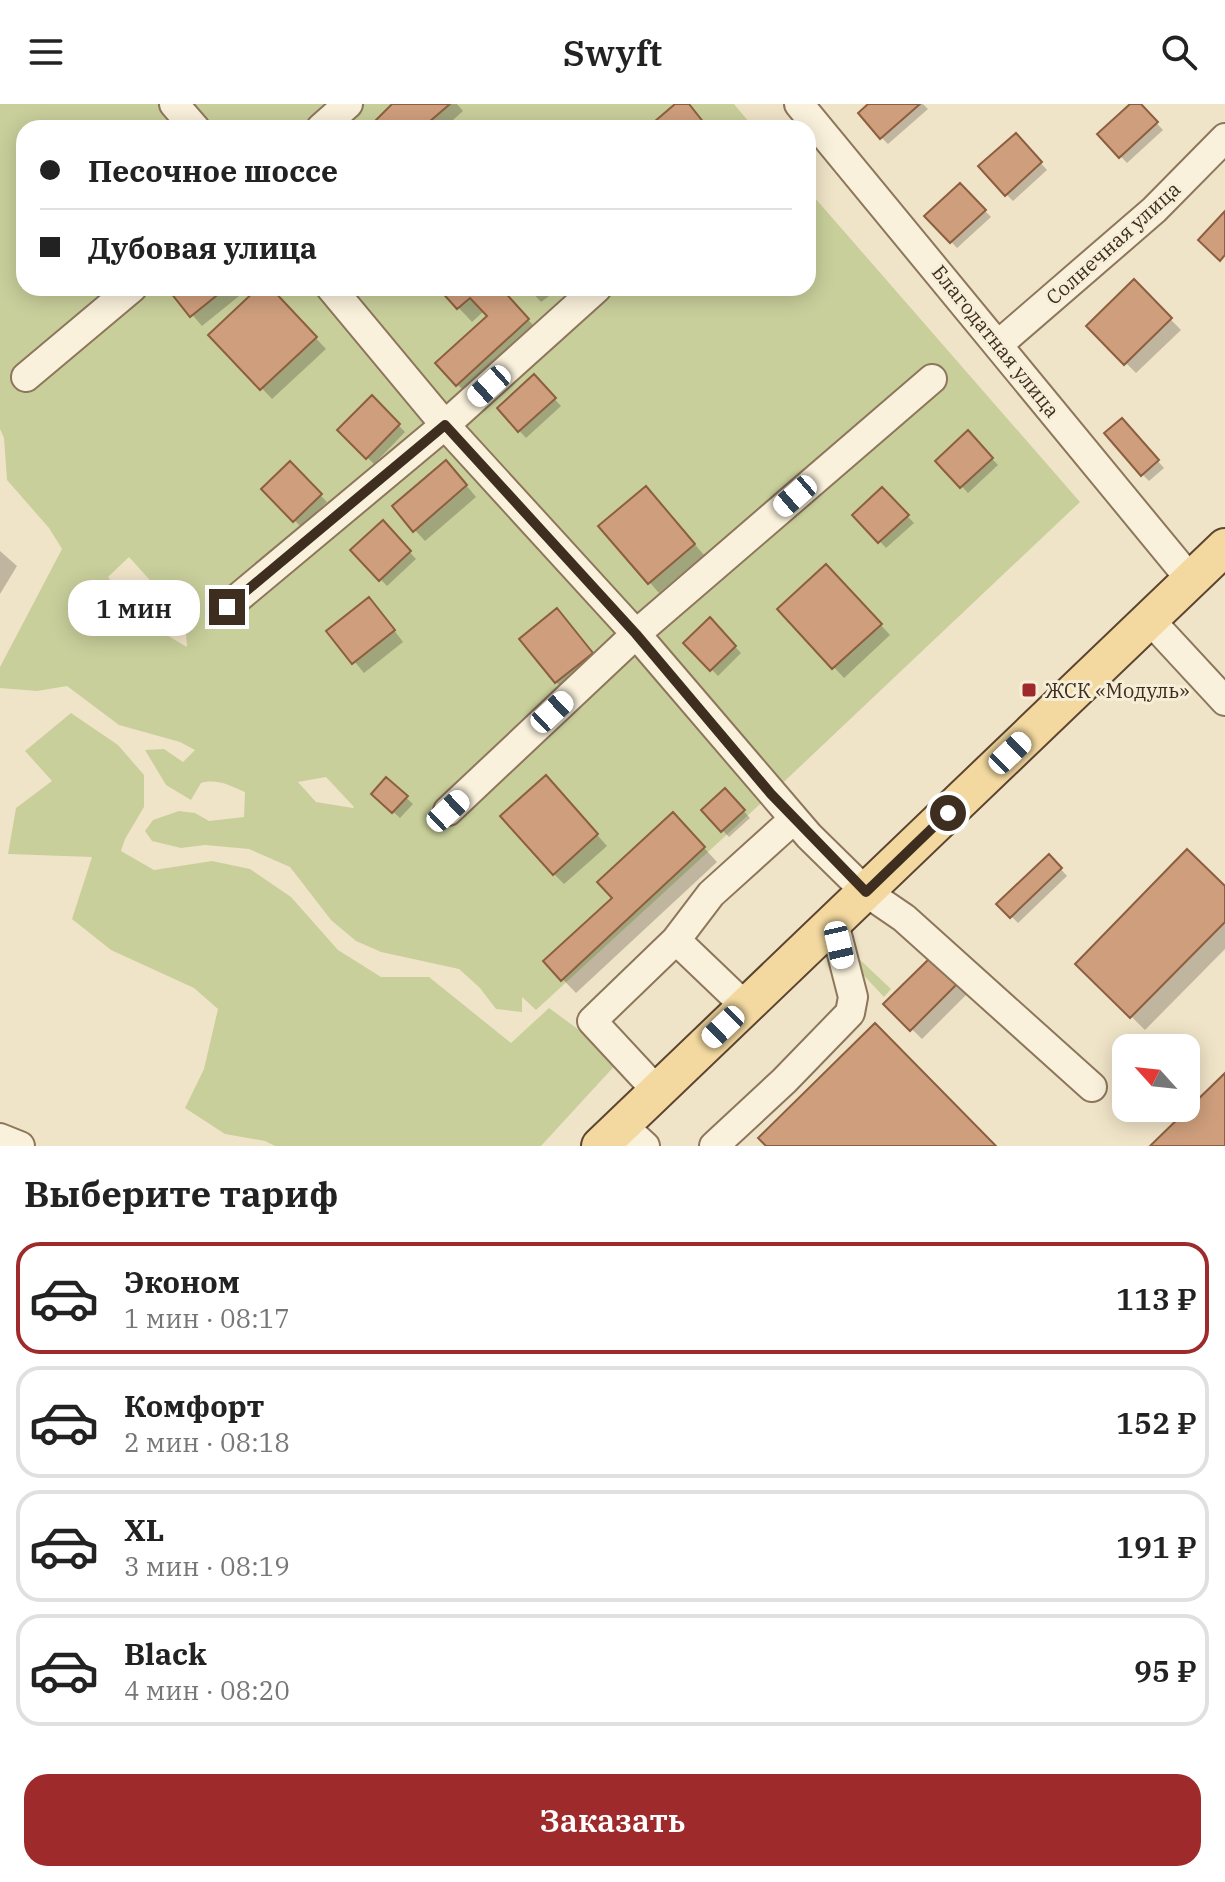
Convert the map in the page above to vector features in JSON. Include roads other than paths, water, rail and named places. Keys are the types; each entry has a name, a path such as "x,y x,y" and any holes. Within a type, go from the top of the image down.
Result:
{"main road":[{"path":"622,1139 657,1091 1225,547"}],"street":[{"path":"174,104 188,120"},
{"path":"330,120 348,104"},
{"name":"Благодатная улица","path":"799,104 812,120"},
{"name":"Благодатная улица","path":"816,124 1191,580"},
{"name":"Солнечная улица","path":"999,344 1154,210 1225,138"},
{"path":"26,377 122,296"},
{"path":"338,296 445,425 636,634 794,819 866,892 904,918 1092,1087"},
{"path":"227,607 445,425 588,296"},
{"path":"448,811 636,634 932,379"},
{"path":"1150,620 1225,701"},
{"path":"657,1091 592,1021 676,940 711,894 794,819"},
{"path":"714,1146 784,1081 850,1013 853,997 834,923"},
{"path":"676,940 745,1006"},
{"path":"0,1138 20,1146"}],"place":[{"name":"ЖСК «Модуль»","path":"1029,690"}]}
